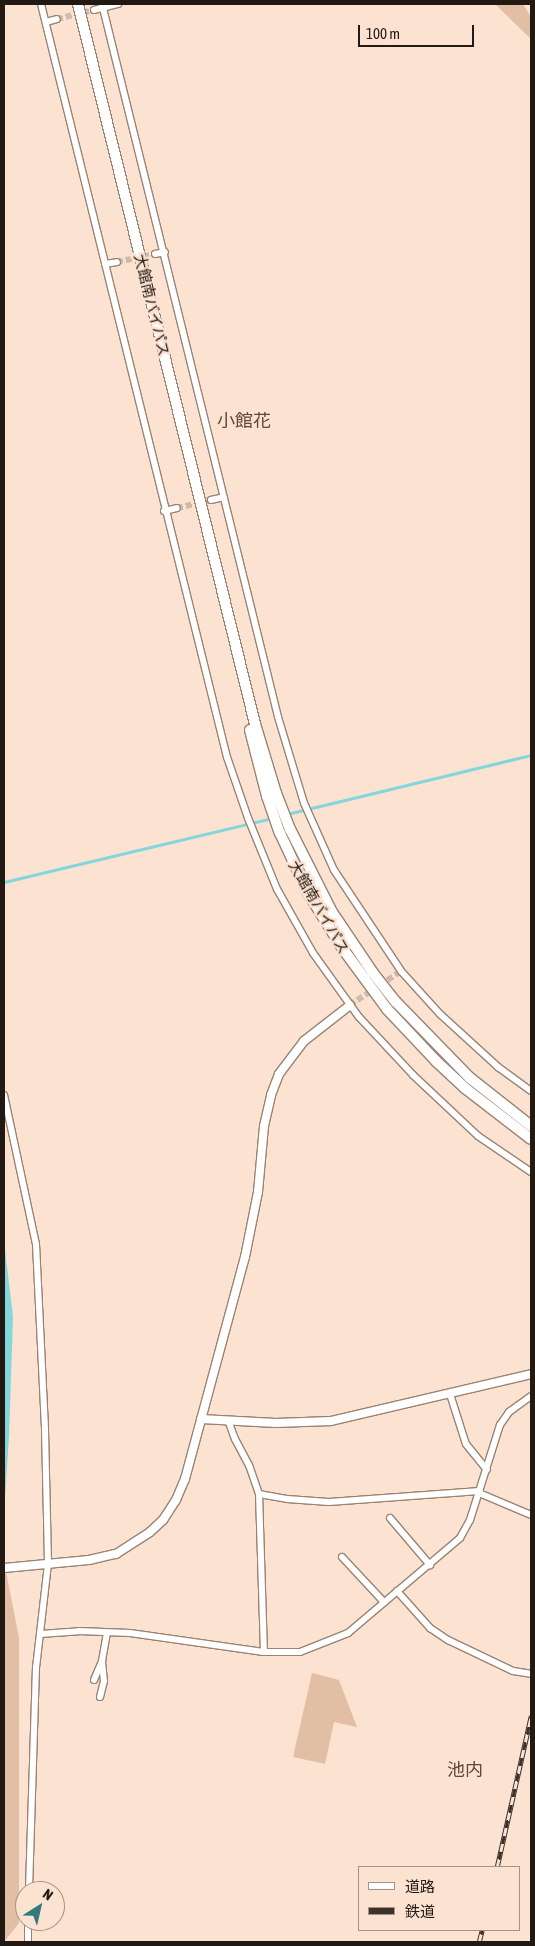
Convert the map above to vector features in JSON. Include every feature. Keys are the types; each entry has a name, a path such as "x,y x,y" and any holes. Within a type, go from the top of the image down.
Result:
{"highway":[{"name":"大館南バイパス","path":"78,4 225,606 249,725 272,795 280,833 296,869 324,920 364,980 387,1009 417,1042 465,1088 531,1139"},
{"name":"大館南バイパス","path":"272,795 332,912 373,973 396,1002 470,1078 531,1126"}],"street":[{"path":"41,4 164,511 227,757 248,818 277,889 323,968 350,1006 413,1075 478,1136 531,1172"},
{"path":"94,10 102,6 118,4"},
{"path":"102,6 165,252 278,717 308,813 334,870 401,971 440,1014 498,1067 531,1091"},
{"path":"46,22 56,19"},
{"path":"155,254 165,252"},
{"path":"104,264 117,262"},
{"path":"211,500 224,497"},
{"path":"164,511 177,508"},
{"path":"4,1568 89,1560 116,1554 150,1532 163,1520 176,1500 185,1478 246,1249 258,1192 264,1126 271,1095 279,1074 304,1041 350,1006"},
{"path":"4,1095 36,1244 42,1336 48,1564 36,1667 29,1881"},
{"path":"201,1419 285,1423 332,1421 531,1374"},
{"path":"450,1394 466,1444 487,1470"},
{"path":"40,1634 107,1632 264,1652 300,1652 348,1633 460,1538 487,1470 500,1425 509,1412 531,1396"},
{"path":"228,1420 235,1439 249,1465 259,1494 264,1652"},
{"path":"259,1494 287,1499 329,1502 479,1492 531,1515"},
{"path":"390,1518 430,1565"},
{"path":"342,1557 384,1602"},
{"path":"397,1591 430,1628 448,1640 513,1671 531,1674"},
{"path":"94,1680 102,1661 107,1632"},
{"path":"100,1697 104,1681 102,1661"}],"shaded area":[{"path":"495,4 523,4 531,17 531,39"},
{"path":"4,1561 19,1638 19,1881 15,1881 15,1928 4,1942"},
{"path":"312,1673 339,1680 357,1727 334,1722 325,1764 293,1757"}],"water":[{"path":"4,1242 13,1317 4,1513"}],"waterway":[{"path":"287,814 531,755"},
{"path":"4,882 272,818"}],"tunnel":[{"path":"57,19 94,10"},
{"path":"117,262 155,254"},
{"path":"177,508 211,500"},
{"path":"350,1005 401,971"}],"railway":[{"path":"497,1866 531,1716"},
{"path":"479,1942 482,1931"}],"district":[{"name":"小館花","path":"244,421"},
{"name":"池内","path":"465,1770"}]}
